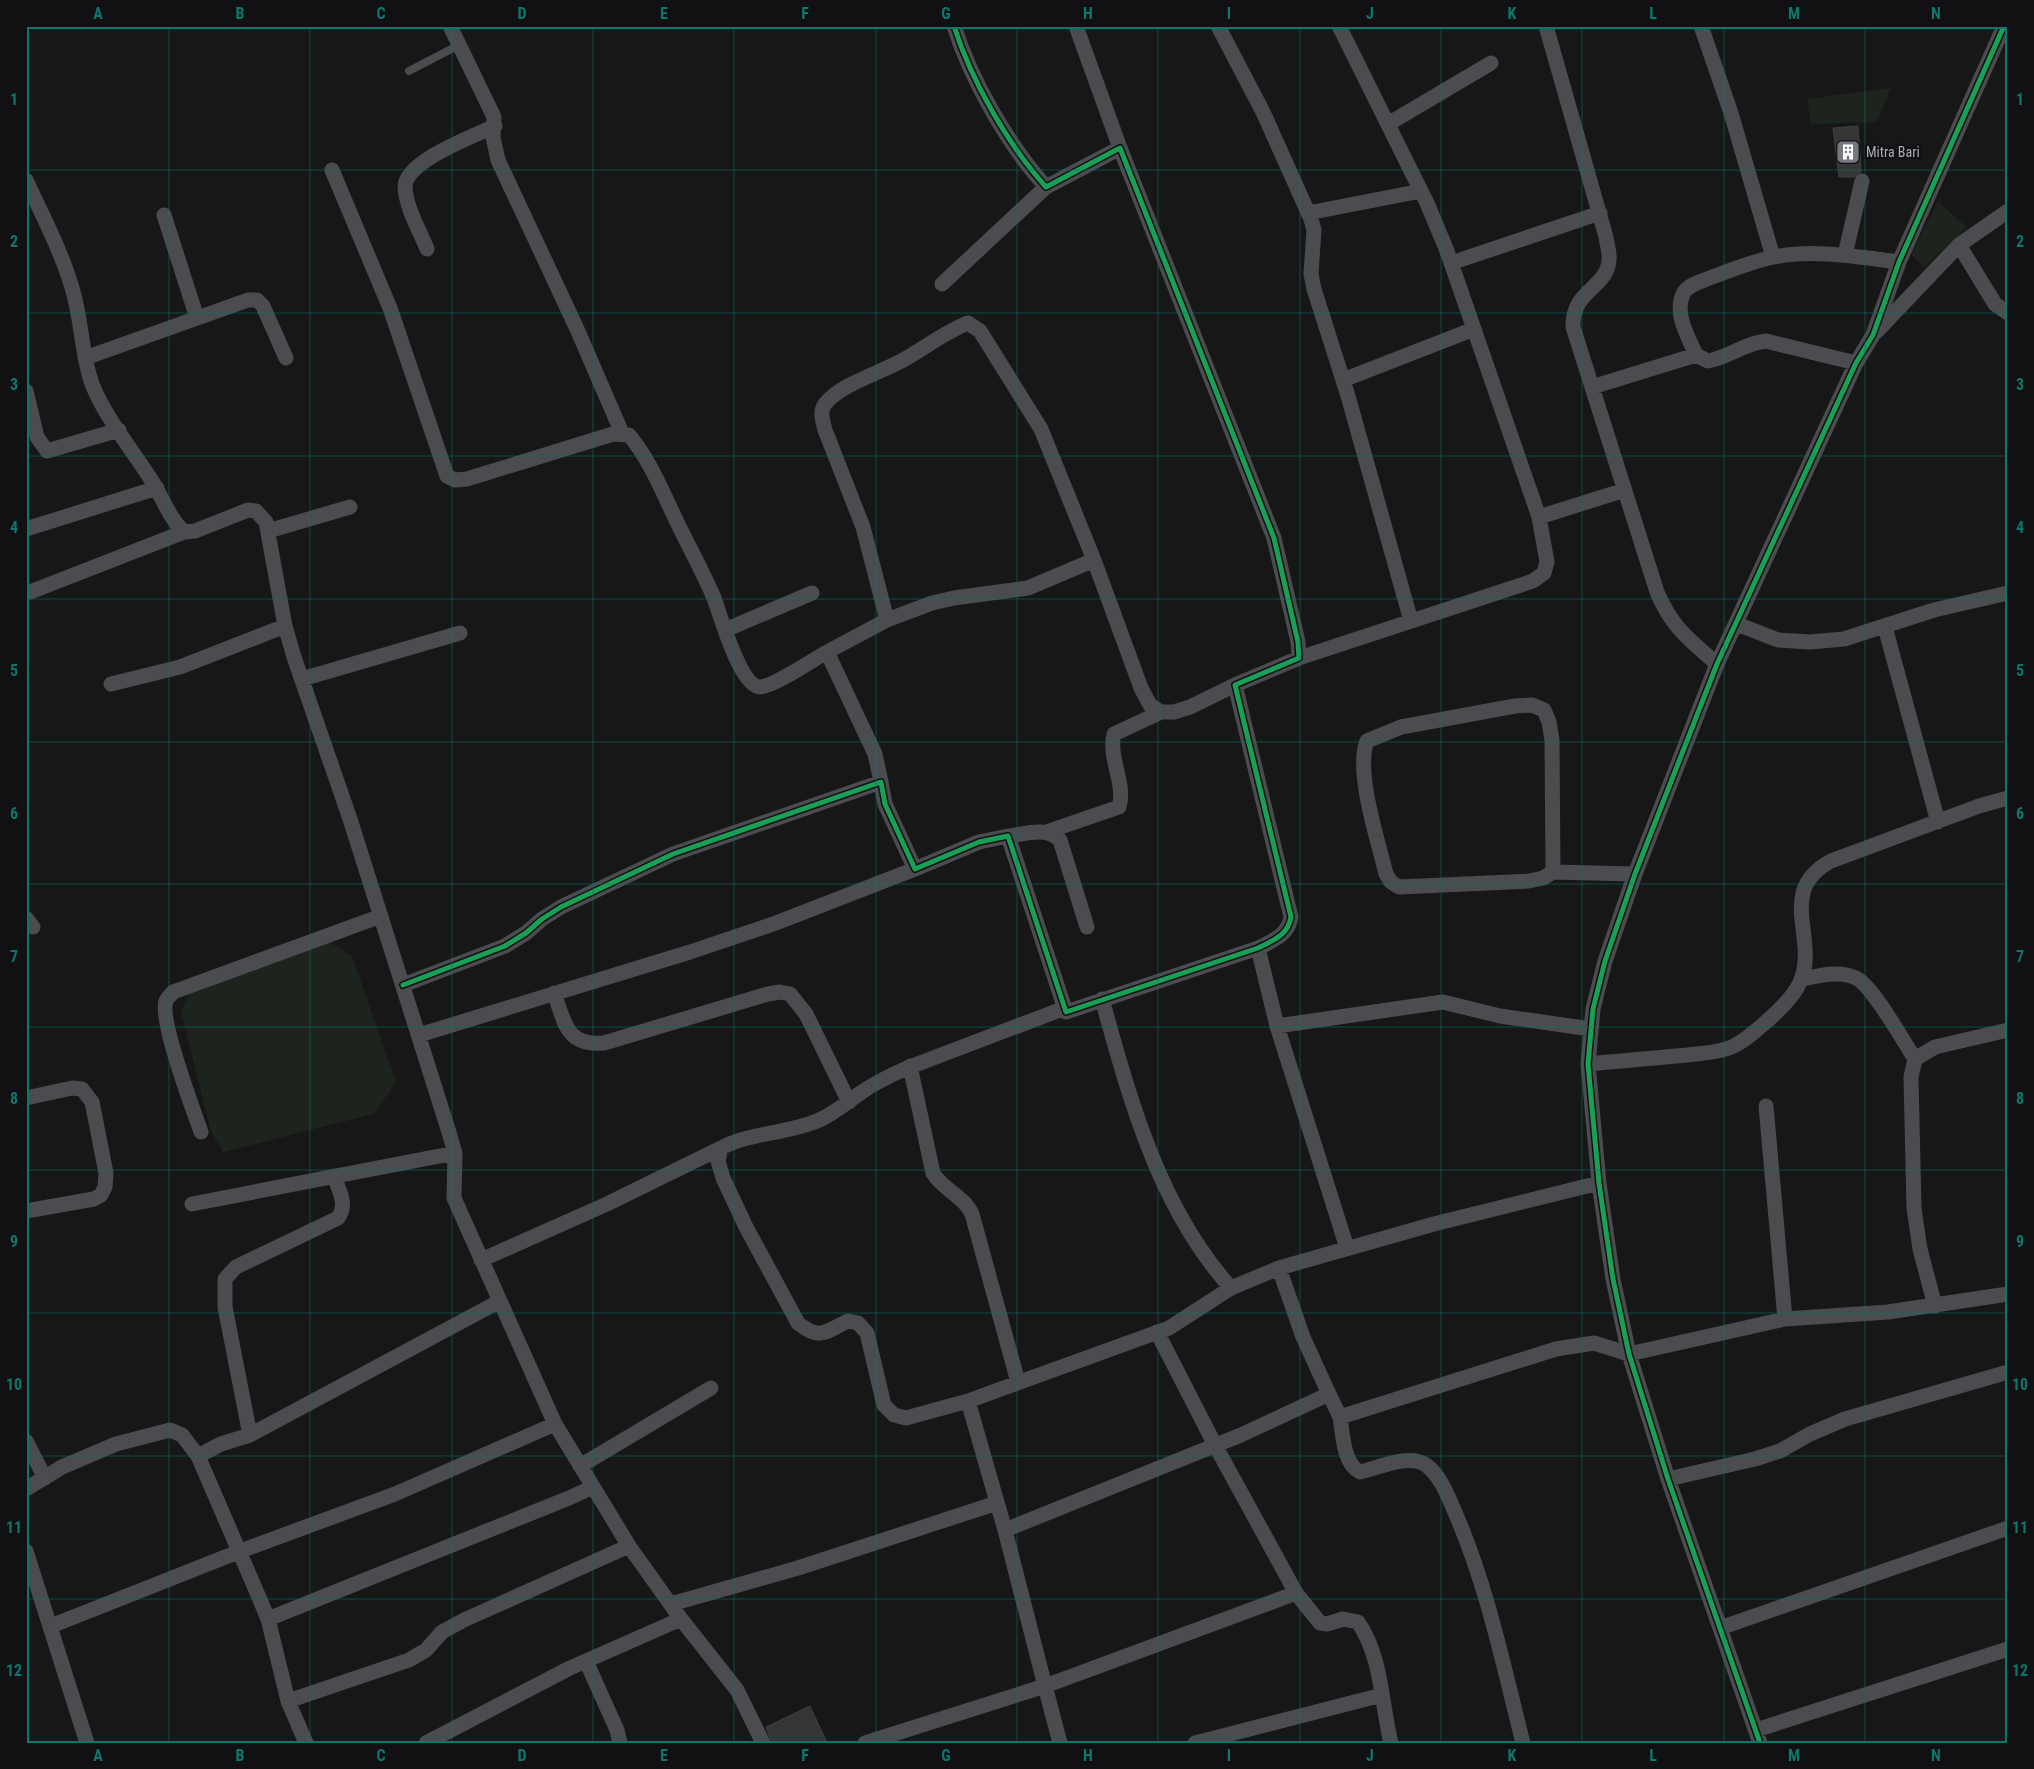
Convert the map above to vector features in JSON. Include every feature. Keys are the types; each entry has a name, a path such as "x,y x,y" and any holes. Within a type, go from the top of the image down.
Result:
{"street":[{"path":"450,26 494,117 493,137 498,160 578,329 622,433"},
{"path":"954,26 965,56 984,94 1029,169 1046,187"},
{"path":"1076,26 1120,148 1274,538 1298,642 1299,658"},
{"path":"1218,26 1263,112 1314,230 1311,274 1411,621"},
{"path":"419,1035 716,944 915,869 979,842 1008,836 1046,832 1119,807 1122,796 1111,746 1114,734 1161,712 1174,712 1190,707 1235,685 1299,658 1533,581 1544,573 1547,562 1539,517 1451,263 1421,191 1340,26"},
{"path":"1546,26 1600,213 1610,261 1604,276 1579,300 1573,313 1573,327 1657,592 1668,616 1679,631 1717,664"},
{"path":"1701,26 1731,113 1773,257"},
{"path":"2004,26 1899,262 1873,335 1856,363 1717,664 1635,874 1605,961 1593,1009 1588,1064 1599,1183 1613,1279 1629,1354 1668,1479 1758,1736 2008,1649"},
{"path":"1388,124 1491,63"},
{"path":"428,249 408,200 405,186 408,176 414,168 426,160 494,126"},
{"path":"942,284 1046,187 1120,148"},
{"path":"332,170 390,308 447,476 455,480 467,479 613,434 622,433 629,435 635,442 661,488 713,596 737,659 752,684 759,687 770,684 887,620 932,603 954,598 1028,588 1094,560"},
{"path":"26,180 68,276 74,295 85,358 93,387 156,488 176,524 184,532"},
{"path":"1845,255 1862,181"},
{"path":"1308,213 1421,191"},
{"path":"1873,335 1960,245 2008,211"},
{"path":"1451,263 1600,213"},
{"path":"164,215 197,318"},
{"path":"1960,245 1995,304 2008,313"},
{"path":"1856,363 1766,342 1751,343 1723,358 1708,362 1696,355 1683,325 1680,306 1684,292 1690,286 1735,268 1773,257 1845,255 1899,262"},
{"path":"85,358 248,300 257,300 263,306 286,358"},
{"path":"887,620 862,527 825,430 822,417 823,406 830,398 845,389 904,360 950,330 968,323 980,330 1041,429 1094,560 1141,688 1150,705 1161,712"},
{"path":"1343,380 1474,329"},
{"path":"1592,387 1696,355"},
{"path":"26,391 37,437 47,452 119,430"},
{"path":"26,529 156,488"},
{"path":"1539,517 1625,490"},
{"path":"268,532 350,507"},
{"path":"30,592 184,532 195,530 248,510 262,515 268,532 285,626 350,819 455,1152 454,1198 480,1260 555,1424 629,1546 681,1619 737,1690 763,1743"},
{"path":"726,630 812,593"},
{"path":"1737,624 1778,640 1810,642 1844,639 1934,610 2008,593"},
{"path":"111,684 180,666 285,626"},
{"path":"1886,627 1938,822"},
{"path":"302,679 460,633"},
{"path":"827,652 875,754 885,804 915,869"},
{"path":"1008,836 1066,1012 1258,948 1280,938 1290,928 1291,917 1235,685"},
{"path":"1553,872 1552,740 1549,722 1544,710 1532,705 1516,706 1401,726 1367,740 1362,753 1364,774 1386,874 1390,882 1399,887 1529,881 1543,878 1553,872 1635,874"},
{"path":"403,985 505,946 526,934 542,919 561,907 673,854 881,782"},
{"path":"1588,1064 1702,1053 1729,1048 1750,1036 1775,1014 1802,979 1805,959 1801,923 1803,893 1808,878 1817,868 1831,861 2008,798"},
{"path":"1046,832 1054,834 1060,840 1088,927"},
{"path":"200,1132 166,1021 166,1000 173,992 381,916"},
{"path":"1258,948 1277,1026 1347,1248"},
{"path":"1802,979 1838,974 1856,978 1867,986 1916,1059"},
{"path":"554,993 569,1032 579,1041 590,1044 604,1043 768,994 780,992 790,994 806,1014 849,1102"},
{"path":"1102,1000 1143,1135 1188,1230 1216,1271 1231,1288"},
{"path":"1277,1026 1443,1002 1500,1016 1591,1029"},
{"path":"480,1260 607,1204 735,1141 818,1121 885,1078 910,1066 1065,1008"},
{"path":"1935,1306 1920,1250 1914,1208 1911,1077 1916,1059 1935,1046 2008,1030"},
{"path":"910,1066 933,1173 939,1182 968,1207 972,1214 1018,1382"},
{"path":"26,1098 72,1088 82,1089 92,1102 106,1173 105,1187 101,1195 94,1199 26,1211"},
{"path":"1766,1106 1785,1319"},
{"path":"721,1148 718,1161 723,1178 746,1227 798,1323 810,1333 823,1334 848,1321 858,1323 867,1333 884,1405 894,1415 906,1418 968,1401 1169,1328 1231,1288 1279,1268 1347,1248 1599,1183"},
{"path":"192,1204 455,1152"},
{"path":"250,1435 225,1307 225,1279 236,1267 338,1218 344,1210 343,1201 334,1176"},
{"path":"1279,1268 1302,1337 1340,1417 1349,1461 1354,1469 1360,1472 1401,1462 1414,1461 1426,1465 1447,1494 1463,1530 1485,1594 1523,1743"},
{"path":"1340,1417 1556,1350 1594,1343 1629,1354 1785,1319 1888,1312 2008,1294"},
{"path":"198,1456 222,1444 250,1435 500,1301"},
{"path":"1157,1332 1215,1445 1296,1593 1320,1623 1327,1624 1343,1619 1358,1622 1368,1636 1374,1653 1391,1743"},
{"path":"1668,1479 1755,1459 1780,1451 1810,1434 1845,1419 2008,1372"},
{"path":"580,1466 711,1388"},
{"path":"1005,1530 1215,1445 1329,1394"},
{"path":"968,1401 1005,1530 1060,1743"},
{"path":"51,1626 238,1552 395,1494 555,1424"},
{"path":"26,1489 88,1454 170,1430 182,1435 198,1456 268,1619 288,1701 306,1743"},
{"path":"26,1441 45,1478"},
{"path":"268,1619 593,1487"},
{"path":"671,1604 798,1568 997,1503"},
{"path":"1720,1628 2008,1528"},
{"path":"288,1701 409,1660 426,1650 442,1632 464,1620 629,1546"},
{"path":"26,1551 87,1743"},
{"path":"865,1743 1045,1686 1296,1593"},
{"path":"426,1743 456,1736 586,1661 681,1619"},
{"path":"586,1661 617,1730 620,1743"},
{"path":"1195,1743 1382,1695"}],"lane":[{"path":"409,71 459,45"}],"shaded area":[{"path":"1891,88 1877,122 1811,124 1807,99"},
{"path":"1938,202 1967,227 1924,267 1911,254"},
{"path":"328,941 352,956 396,1082 374,1114 223,1152 211,1131 181,1012 193,983"}],"building":[{"name":"Mitra Bari","path":"1858,126 1861,172 1854,177 1839,177 1833,128"},
{"path":"810,1706 827,1743 772,1743 766,1727"}],"cycle path":[{"path":"403,985 505,946 561,907 673,854 881,782 885,804 915,869 979,842 1008,836 1066,1012 1258,948 1279,936 1287,928 1291,917 1235,685 1299,658 1298,642 1274,538 1120,148 1046,187 1018,152 992,111 970,68 954,26"},
{"path":"1760,1743 1668,1479 1629,1354 1613,1279 1599,1183 1588,1064 1593,1009 1605,961 1635,874 1717,664 1856,363 1873,335 1899,262 2004,26"}],"place":[{"name":"Mitra Bari","path":"1848,152"}]}
